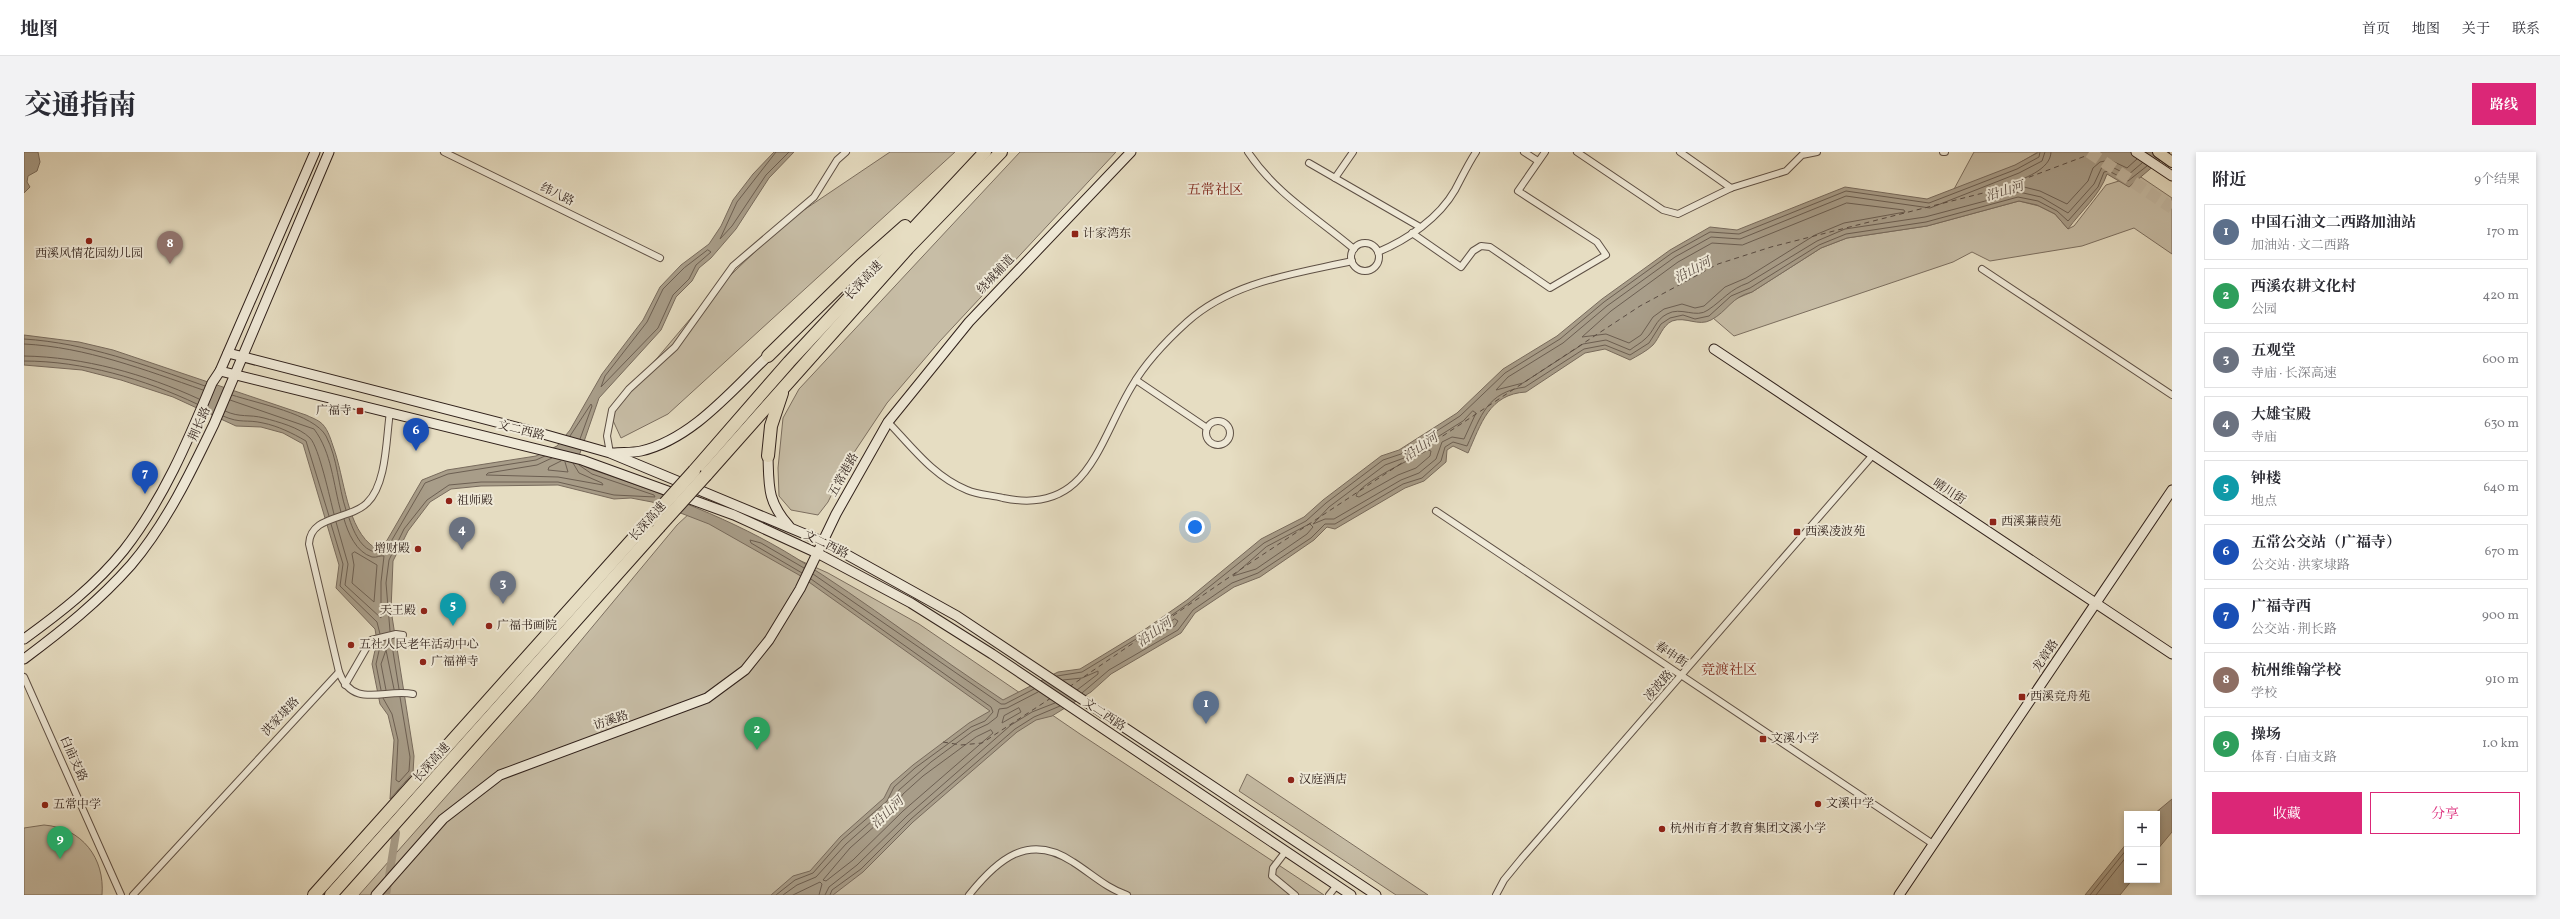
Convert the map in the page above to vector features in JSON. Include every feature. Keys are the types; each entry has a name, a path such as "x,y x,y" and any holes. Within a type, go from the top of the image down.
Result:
{"highway":[{"name":"长深高速","path":"330,895 659,527 700,473 789,362 959,178 985,152"},
{"name":"长深高速","path":"314,895 648,522 700,473 784,388 908,248 1001,152"},
{"path":"768,356 861,265 959,178"},
{"path":"768,456 771,426 784,388"}],"main road":[{"name":"荆长路","path":"24,639 60,614 124,550 167,483 199,415 212,383 220,371 314,152"},
{"name":"荆长路","path":"24,659 80,616 131,564 155,532 198,457 214,424 229,390 234,374 330,152"},
{"name":"绕城辅道","path":"888,422 969,322 1131,152"},
{"path":"2136,152 2172,176"},
{"path":"2158,152 2172,162"},
{"name":"晴川街","path":"1714,349 1872,456 2172,654"},
{"name":"文二西路","path":"228,352 585,445 610,453 824,542 924,596 1003,646 1144,742 1376,895"},
{"path":"610,453 640,451 665,443 706,415 768,356"},
{"name":"文二西路","path":"220,371 540,448 582,460 734,515 819,554 911,603 992,654 1351,895"},
{"name":"五常港路","path":"824,542 836,514 888,422"},
{"path":"768,456 769,490 776,512 792,528"},
{"name":"龙章路","path":"1899,895 2172,490"},
{"name":"访溪路","path":"376,895 443,818 500,775 707,698 745,670 758,656 800,589 824,542"}],"street":[{"name":"纬八路","path":"444,152 660,258"},
{"path":"610,453 607,436 612,410 630,389 674,347 733,266 814,197 837,160 846,152"},
{"path":"1248,152 1260,169 1280,191 1354,249"},
{"path":"1335,178 1353,152"},
{"path":"1378,252 1401,243 1420,227 1454,192 1476,152"},
{"path":"1524,152 1538,161"},
{"path":"1412,233 1461,267 1473,251 1480,246 1490,247 1550,288 1606,255 1597,242 1518,191 1545,152"},
{"path":"1577,152 1663,210 1678,214 1731,188 1786,171 1800,153 1817,152"},
{"path":"1680,152 1731,188"},
{"path":"1309,163 1420,227"},
{"path":"1352,261 1358,268 1370,270 1377,264 1378,252 1373,245 1365,243 1354,249"},
{"path":"1352,261 1354,249"},
{"path":"888,422 941,476 968,491 1034,502 1060,493 1080,479 1093,462 1136,380 1153,356 1171,338 1207,307 1244,287 1264,280 1352,261"},
{"path":"1982,269 2172,395"},
{"path":"1136,380 1207,428"},
{"path":"390,412 381,477 377,491 367,503 354,512 322,523 312,530 309,544 339,672 345,685 352,691 372,696 406,692 413,694"},
{"path":"1212,422 1223,422 1229,427 1229,439 1219,445 1211,443 1206,436 1207,428 1212,422"},
{"name":"凌波路","path":"1496,895 1504,880 1522,858 1683,676 1872,456"},
{"name":"春申街","path":"1436,511 1933,844"},
{"path":"345,685 364,650 375,638 396,634 403,635"},
{"name":"洪家埭路","path":"133,895 339,672"},
{"name":"白庙支路","path":"24,677 121,895"},
{"path":"969,895 991,869 1027,848 1060,854 1110,892 1127,895"},
{"path":"1286,851 1273,868 1272,876 1292,894"},
{"path":"1330,895 1337,885"}],"shaded area":[{"path":"890,152 955,152 668,414 621,438 610,414 712,293 786,222"},
{"path":"1020,152 1116,152 940,341 887,403 847,463 828,502 818,515 791,510 779,496 778,468 783,418 799,389"},
{"path":"1974,152 2038,152 2016,165 1953,191"},
{"path":"2138,175 2172,198 2172,254 2134,228 2082,246 1990,261 1972,252 1953,262 1734,336 1713,318 1733,300 1752,292 1821,248 1847,238 1927,226 2019,201 2039,206 2055,214 2068,229 2074,226 2106,185"},
{"path":"691,512 828,573 919,624 1080,734 1324,895 359,895 534,697 677,525"},
{"path":"1247,774 1428,895 1396,895 1239,791"},
{"path":"44,825 58,827 70,832 88,847 95,857 100,869 102,895 24,895 24,828"}],"water":[{"path":"24,152 38,152 40,162 37,171 28,176 27,182 30,187 24,193"},
{"name":"沿山河","path":"774,152 794,152 769,178 736,229 711,258 699,268 692,281 676,297 661,330 599,398 579,456 584,466 697,508 772,544 848,592 1003,700 1058,672 1080,669 1144,630 1187,600 1261,539 1304,517 1323,500 1381,456 1399,450 1457,413 1503,369 1557,336 1602,299 1670,250 1710,227 1737,230 1845,187 1927,199 2015,165 2039,152 2170,152 2129,187 2107,174 2100,189 2068,229 2055,214 2037,205 2019,201 1927,226 1847,238 1821,248 1752,292 1739,297 1722,313 1711,320 1706,322 1682,320 1672,321 1663,329 1653,345 1630,360 1605,349 1585,353 1526,392 1513,394 1503,398 1488,412 1482,421 1468,453 1453,446 1447,450 1446,462 1424,481 1405,488 1335,529 1327,527 1314,540 1260,577 1234,587 1195,613 1181,633 1111,674 1091,692 1052,716 1036,720 1017,732 913,822 863,872 833,895 771,895 793,876 810,871 840,837 884,798 891,784 913,765 969,723 990,711 799,575 709,524 652,502 631,498 614,499 558,485 481,486 451,489 430,502 408,531 393,561 391,610 414,756 413,773 390,799 394,740 388,715 380,704 372,664 377,641 375,629 336,588 339,565 303,444 283,433 261,427 236,426 173,397 121,380 82,370 24,365 24,335 79,342 113,350 317,420 325,427 329,436 337,459 352,516 365,539 375,548 386,542 422,480 447,470 536,456 557,446 570,430 602,374 643,320 660,287 681,265 709,244 721,226 733,200 753,174"},
{"path":"2172,799 2172,832 2160,846 2160,811 2158,811"},
{"path":"2124,847 2124,883 2130,883 2120,895 2085,895"}],"waterway":[{"path":"386,895 396,833"}],"ferry route":[{"path":"1069,687 1247,565 1640,306 1718,264 1771,247 1995,190 2096,152"},
{"path":"943,742 961,745 982,743 1051,698"}],"tunnel":[{"path":"2089,152 2172,208"}],"place":[{"name":"计家湾东","path":"1075,234"},
{"name":"西溪风情花园幼儿园","path":"89,241"},
{"name":"杭州维翰学校","path":"170,264"},
{"name":"广福寺","path":"360,411"},
{"name":"五常公交站（广福寺）","path":"416,451"},
{"name":"广福寺西","path":"145,494"},
{"name":"祖师殿","path":"449,501"},
{"name":"西溪蒹葭苑","path":"1993,522"},
{"name":"西溪凌波苑","path":"1797,532"},
{"name":"增财殿","path":"418,549"},
{"name":"大雄宝殿","path":"462,550"},
{"name":"五观堂","path":"503,604"},
{"name":"天王殿","path":"424,611"},
{"name":"钟楼","path":"453,626"},
{"name":"广福书画院","path":"489,626"},
{"name":"五社人民老年活动中心","path":"351,645"},
{"name":"广福禅寺","path":"423,662"},
{"name":"西溪竞舟苑","path":"2022,697"},
{"name":"中国石油文二西路加油站","path":"1206,724"},
{"name":"文溪小学","path":"1763,739"},
{"name":"西溪农耕文化村","path":"757,750"},
{"name":"汉庭酒店","path":"1291,780"},
{"name":"文溪中学","path":"1818,804"},
{"name":"五常中学","path":"45,805"},
{"name":"杭州市育才教育集团文溪小学","path":"1662,829"},
{"name":"操场","path":"60,859"}],"district":[{"name":"五常社区","path":"1215,190"},
{"name":"竞渡社区","path":"1729,670"}]}
